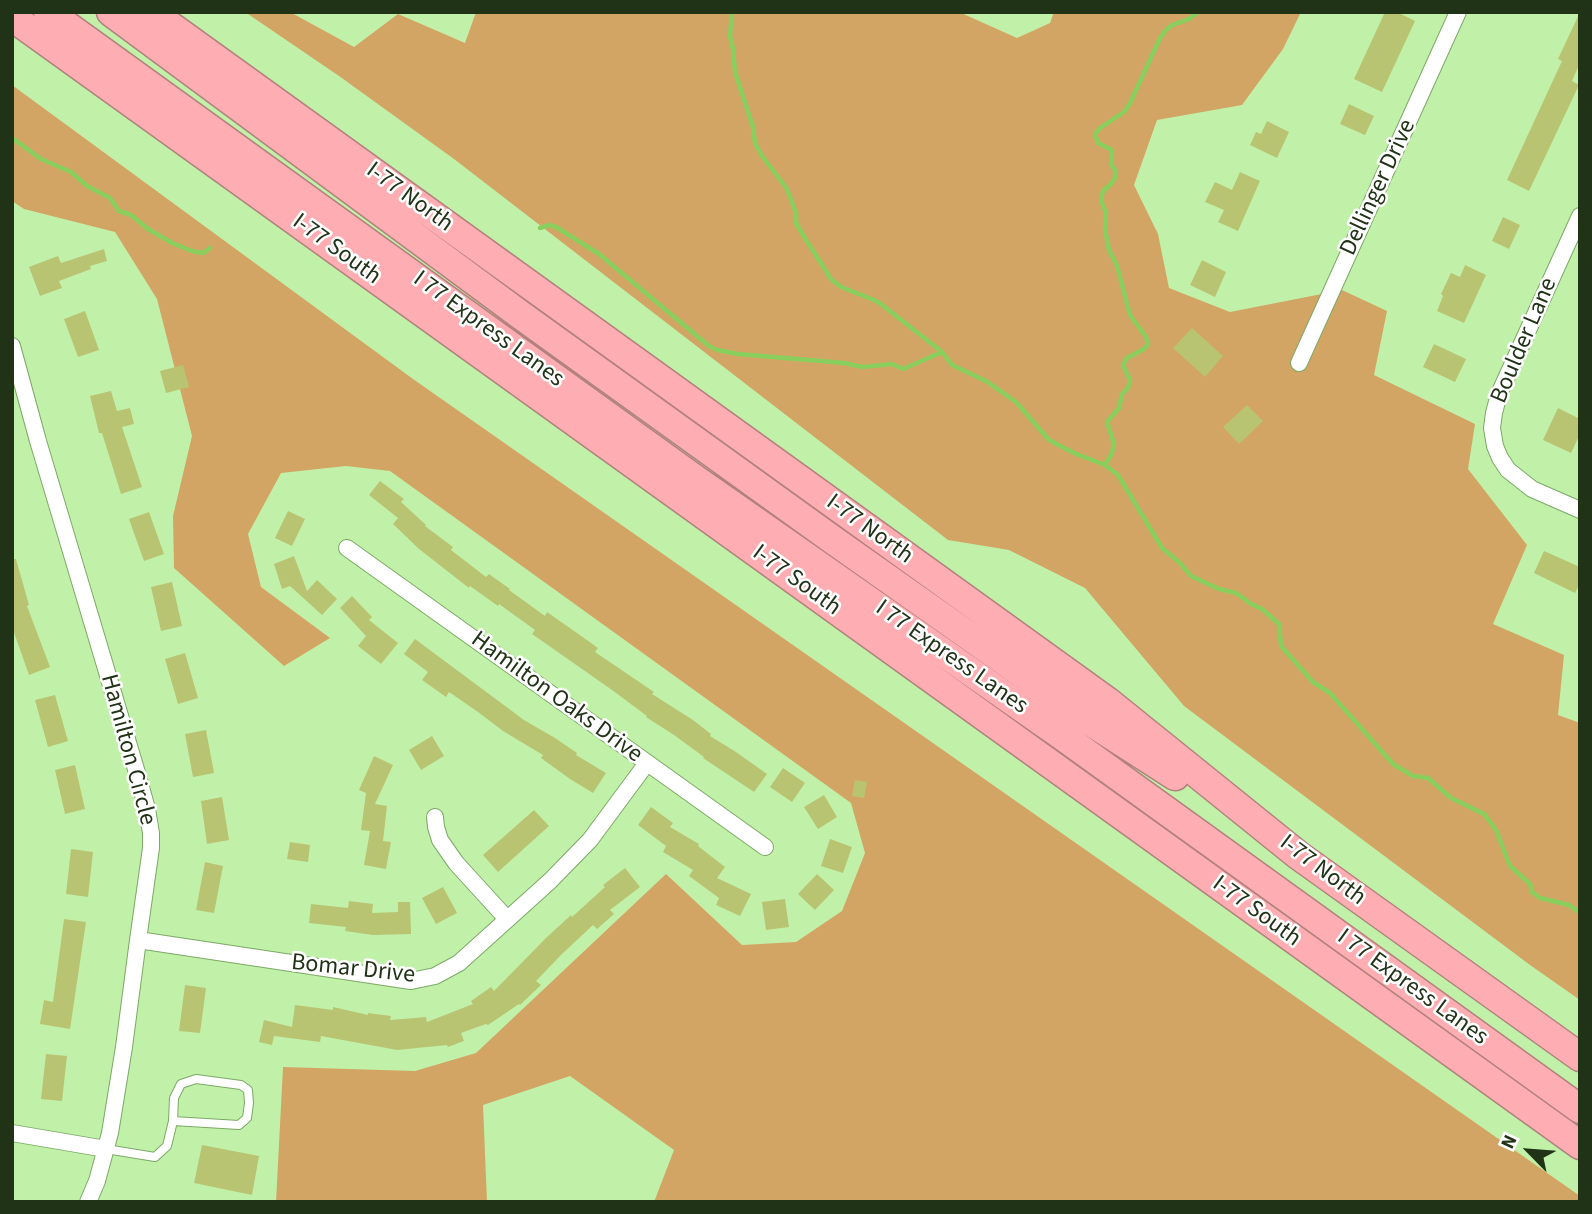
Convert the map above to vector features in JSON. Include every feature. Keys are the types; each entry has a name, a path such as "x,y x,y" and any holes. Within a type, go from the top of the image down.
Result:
{"highway":[{"name":"I 77 Express Lanes","path":"48,12 672,462 1064,737 1580,1109"},
{"name":"I 77 Express Lanes","path":"111,12 522,316 833,540 1091,722 1298,855"},
{"name":"I-77 North","path":"151,12 1107,701 1298,855 1580,1057"},
{"name":"I-77 South","path":"12,17 1580,1145"},
{"path":"12,37 54,47"}],"street":[{"name":"Dellinger Drive","path":"1299,363 1458,12"},
{"name":"Boulder Lane","path":"1580,216 1499,394 1492,428 1495,446 1508,470 1532,489 1580,510"},
{"name":"Hamilton Circle","path":"12,346 147,809 150,833 151,848 124,1047 106,1149 88,1202"},
{"name":"Hamilton Oaks Drive","path":"347,548 765,847"},
{"name":"Bomar Drive","path":"138,940 411,981 435,976 459,963 550,881 590,840 647,763"},
{"path":"435,817 440,840 456,863 507,919"},
{"path":"12,1133 106,1149"}],"lane":[{"path":"106,1149 155,1157 167,1146 173,1121 174,1098 181,1084 196,1079 241,1085 248,1090 247,1118 239,1125 173,1121"}],"shaded area":[{"path":"245,12 290,12 354,47 398,14 465,43 476,12 959,12 1017,38 1050,23 1054,12 1301,12 1283,49 1242,105 1157,120 1134,185 1158,234 1169,288 1230,312 1342,290 1387,311 1374,375 1475,424 1468,469 1527,545 1493,624 1564,655 1558,715 1580,723 1580,1000 1184,706 1085,588 1009,550 948,540 454,159"},
{"path":"12,85 413,379 1580,1196 1580,1202 654,1202 674,1150 570,1076 483,1105 487,1202 276,1202 283,1067 415,1071 476,1053 666,874 742,945 796,942 842,911 865,853 851,803 390,471 346,466 281,473 248,534 261,587 330,638 284,666 174,568 173,516 192,436 157,299 115,232 24,209 12,201"}],"building":[{"path":"1385,12 1397,12 1415,21 1382,92 1354,79"},
{"path":"1580,12 1580,63 1572,81 1579,85 1529,191 1507,180 1562,61 1558,59"},
{"path":"1349,104 1374,116 1365,135 1340,124"},
{"path":"1267,121 1289,132 1277,158 1250,145 1256,132 1261,134"},
{"path":"1240,172 1260,181 1238,231 1218,222 1224,210 1205,202 1215,182 1232,190"},
{"path":"1503,217 1520,225 1509,249 1492,241"},
{"path":"104,249 107,261 59,281 62,288 40,296 29,267 58,256 61,263"},
{"path":"1202,260 1226,272 1215,297 1190,285"},
{"path":"1465,265 1486,275 1464,323 1437,311 1443,296 1441,294 1451,273 1460,277"},
{"path":"85,311 99,350 78,357 64,319"},
{"path":"1192,328 1223,356 1205,377 1173,348"},
{"path":"1434,344 1466,359 1455,382 1423,367"},
{"path":"183,365 189,387 166,393 160,371"},
{"path":"111,391 117,411 130,408 134,424 122,427 142,487 121,494 102,433 99,433 90,396"},
{"path":"1247,405 1263,421 1239,444 1223,427"},
{"path":"1558,408 1580,419 1580,434 1571,453 1543,440"},
{"path":"380,481 404,499 401,502 425,526 453,547 451,550 486,577 489,574 545,616 547,612 577,633 598,648 595,652 767,774 754,792 646,717 532,634 535,630 499,604 498,606 470,586 469,588 419,549 393,524 398,518 369,495"},
{"path":"288,511 305,519 292,546 275,538"},
{"path":"149,512 164,554 144,561 129,519"},
{"path":"1544,551 1580,567 1580,583 1575,593 1534,573"},
{"path":"294,556 307,591 317,580 337,599 322,615 290,586 282,589 274,564"},
{"path":"12,559 16,559 29,605 27,606 50,667 29,675 12,627"},
{"path":"172,582 182,626 161,631 151,587"},
{"path":"352,596 372,617 369,620 398,643 381,664 358,646 366,636 340,608"},
{"path":"415,639 524,720 606,773 593,793 541,758 543,755 503,731 449,692 446,697 422,680 428,672 404,654"},
{"path":"185,653 198,698 178,704 165,659"},
{"path":"55,695 68,741 48,747 35,700"},
{"path":"206,730 214,773 193,777 185,734"},
{"path":"432,736 444,756 421,770 409,750"},
{"path":"374,756 393,765 375,804 387,806 383,841 391,842 386,869 364,865 370,831 361,830 366,793 359,790"},
{"path":"75,765 85,809 65,814 55,770"},
{"path":"783,768 805,783 792,802 770,787"},
{"path":"855,780 867,782 864,798 852,796"},
{"path":"824,795 837,817 818,829 804,807"},
{"path":"222,797 229,840 207,844 201,801"},
{"path":"651,807 673,823 670,827 699,844 698,846 725,867 717,878 751,894 740,916 716,905 719,898 689,876 693,870 663,852 666,846 638,825"},
{"path":"534,810 549,826 498,872 483,855"},
{"path":"830,839 852,847 843,873 821,866"},
{"path":"290,842 310,845 308,862 287,859"},
{"path":"71,849 93,852 88,897 66,894"},
{"path":"205,862 223,866 214,913 196,910"},
{"path":"625,868 640,887 610,910 614,914 597,929 593,925 561,955 536,981 541,985 520,1005 488,1025 461,1033 464,1041 448,1047 397,1050 321,1036 320,1042 274,1036 272,1045 259,1042 264,1020 292,1027 295,1005 333,1010 333,1007 368,1015 391,1016 390,1020 426,1017 427,1022 473,1004 471,1001 491,987 494,991 546,938"},
{"path":"817,874 834,890 815,910 798,894"},
{"path":"443,887 457,913 436,924 422,898"},
{"path":"785,899 789,927 766,930 762,902"},
{"path":"349,901 373,904 372,913 398,912 398,902 410,902 411,934 373,935 345,931 346,927 309,923 311,904 348,908"},
{"path":"64,919 86,922 70,1029 40,1024 44,1000 53,1002"},
{"path":"185,985 206,988 200,1033 179,1031"},
{"path":"46,1054 67,1056 62,1101 41,1099"},
{"path":"202,1145 259,1156 252,1195 194,1183"}],"waterway":[{"path":"732,12 730,36 735,72 753,127 755,143 787,189 796,213 796,223 831,279 841,287 881,304 942,352 952,365 986,381 1016,402 1049,440 1105,465 1118,475 1162,548 1191,576 1219,589 1236,593 1262,609 1279,624 1281,646 1313,682 1330,693 1393,764 1413,776 1428,778 1451,798 1484,814 1496,830 1510,866 1530,884 1532,892 1540,898 1569,905 1580,913"},
{"path":"1105,465 1114,444 1107,422 1119,408 1122,394 1128,388 1130,380 1123,365 1127,358 1148,344 1130,315 1117,266 1109,250 1105,229 1106,213 1101,201 1103,191 1115,178 1115,170 1111,164 1112,150 1098,143 1095,134 1124,112 1166,30 1198,12"},
{"path":"12,138 41,159 71,172 87,186 110,198 119,211 131,215 172,243 203,253 210,248"},
{"path":"540,228 549,225 556,227 599,254 717,350 862,367 892,364 903,369 942,352"}]}
